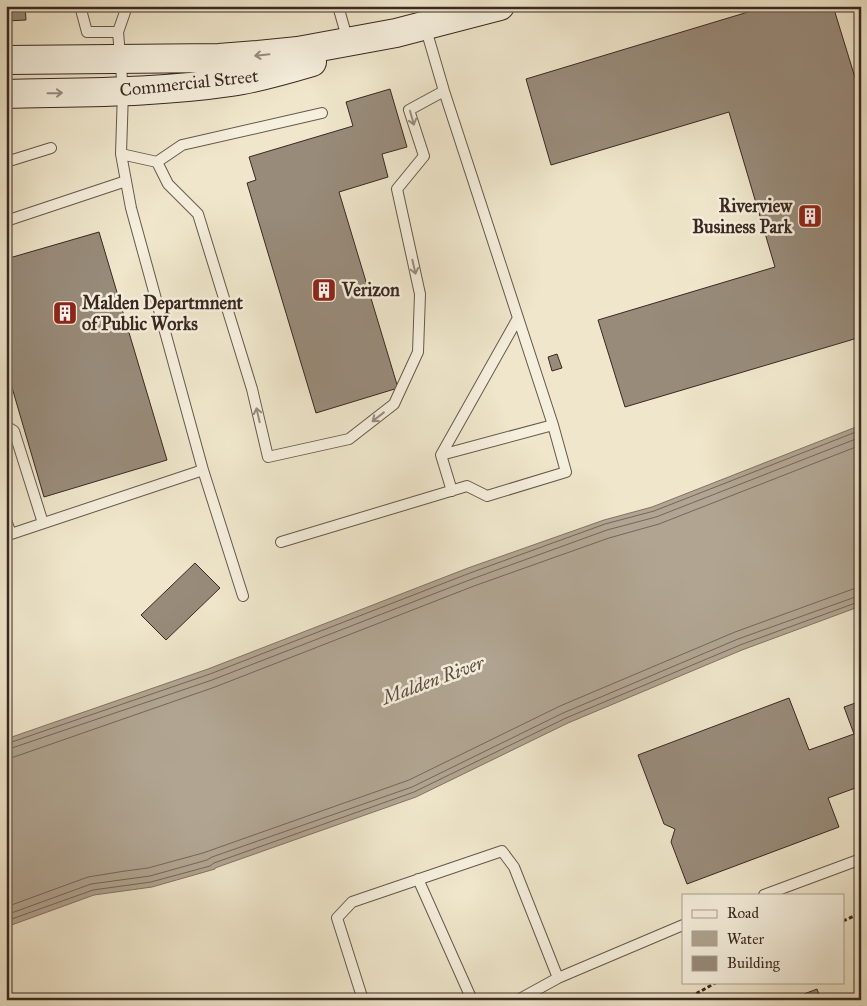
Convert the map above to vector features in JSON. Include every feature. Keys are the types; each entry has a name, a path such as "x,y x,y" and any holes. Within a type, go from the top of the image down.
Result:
{"main road":[{"name":"Commercial Street","path":"6,94 123,91 230,82 270,74 359,48 439,17 500,6"},
{"name":"Commercial Street","path":"6,60 119,45 238,56 298,51 396,33"}],"lane":[{"path":"80,6 87,32 119,45"},
{"path":"338,6 349,42"},
{"path":"125,12 119,45 123,91 121,154 131,208 202,470 243,596"},
{"path":"280,542 467,486 487,496 566,472 553,425 444,91 439,17"},
{"path":"157,162 168,184 198,214 252,389 268,457 349,440 394,404 418,352 420,294 397,189 424,156 409,110 444,91"},
{"path":"121,154 157,162 182,145 322,113"},
{"path":"6,162 51,148"},
{"path":"6,221 126,181"},
{"path":"452,491 441,455 518,318"},
{"path":"441,455 553,425"},
{"path":"6,426 14,431 44,523"},
{"path":"6,520 11,534 202,470"},
{"path":"363,1000 337,918 352,902 502,851 514,867 558,978"},
{"path":"767,894 861,859"},
{"path":"418,879 472,1000"},
{"path":"518,1000 558,978 682,925"}],"path":[{"path":"844,920 861,913"},
{"path":"856,915 861,930"},
{"path":"685,1000 713,984"}],"water":[{"name":"Malden River","path":"861,425 861,606 742,650 568,723 416,797 215,869 152,887 94,895 6,927 6,739 208,669 468,568 604,520 652,507"}],"building":[{"path":"6,6 25,6 26,20 6,21"},
{"name":"Riverview Business Park","path":"768,6 833,6 861,97 861,337 625,407 598,320 775,267 729,112 551,165 526,79"},
{"name":"Verizon","path":"390,89 407,147 382,154 388,177 339,192 398,388 316,413 247,183 256,180 249,157 353,126 346,102"},
{"name":"Malden Departmnent of Public Works","path":"99,232 167,460 44,497 6,367 6,259"},
{"path":"557,354 562,368 552,371 548,357"},
{"path":"195,563 220,588 166,640 141,615"},
{"path":"789,698 809,750 854,734 844,707 861,701 861,786 828,798 839,827 687,884 671,842 675,829 664,824 638,755"},
{"path":"817,989 821,1000 806,1000 804,994"}],"place":[{"name":"Riverview Business Park","path":"810,216"},
{"name":"Verizon","path":"324,290"},
{"name":"Malden Departmnent of Public Works","path":"65,313"}]}
